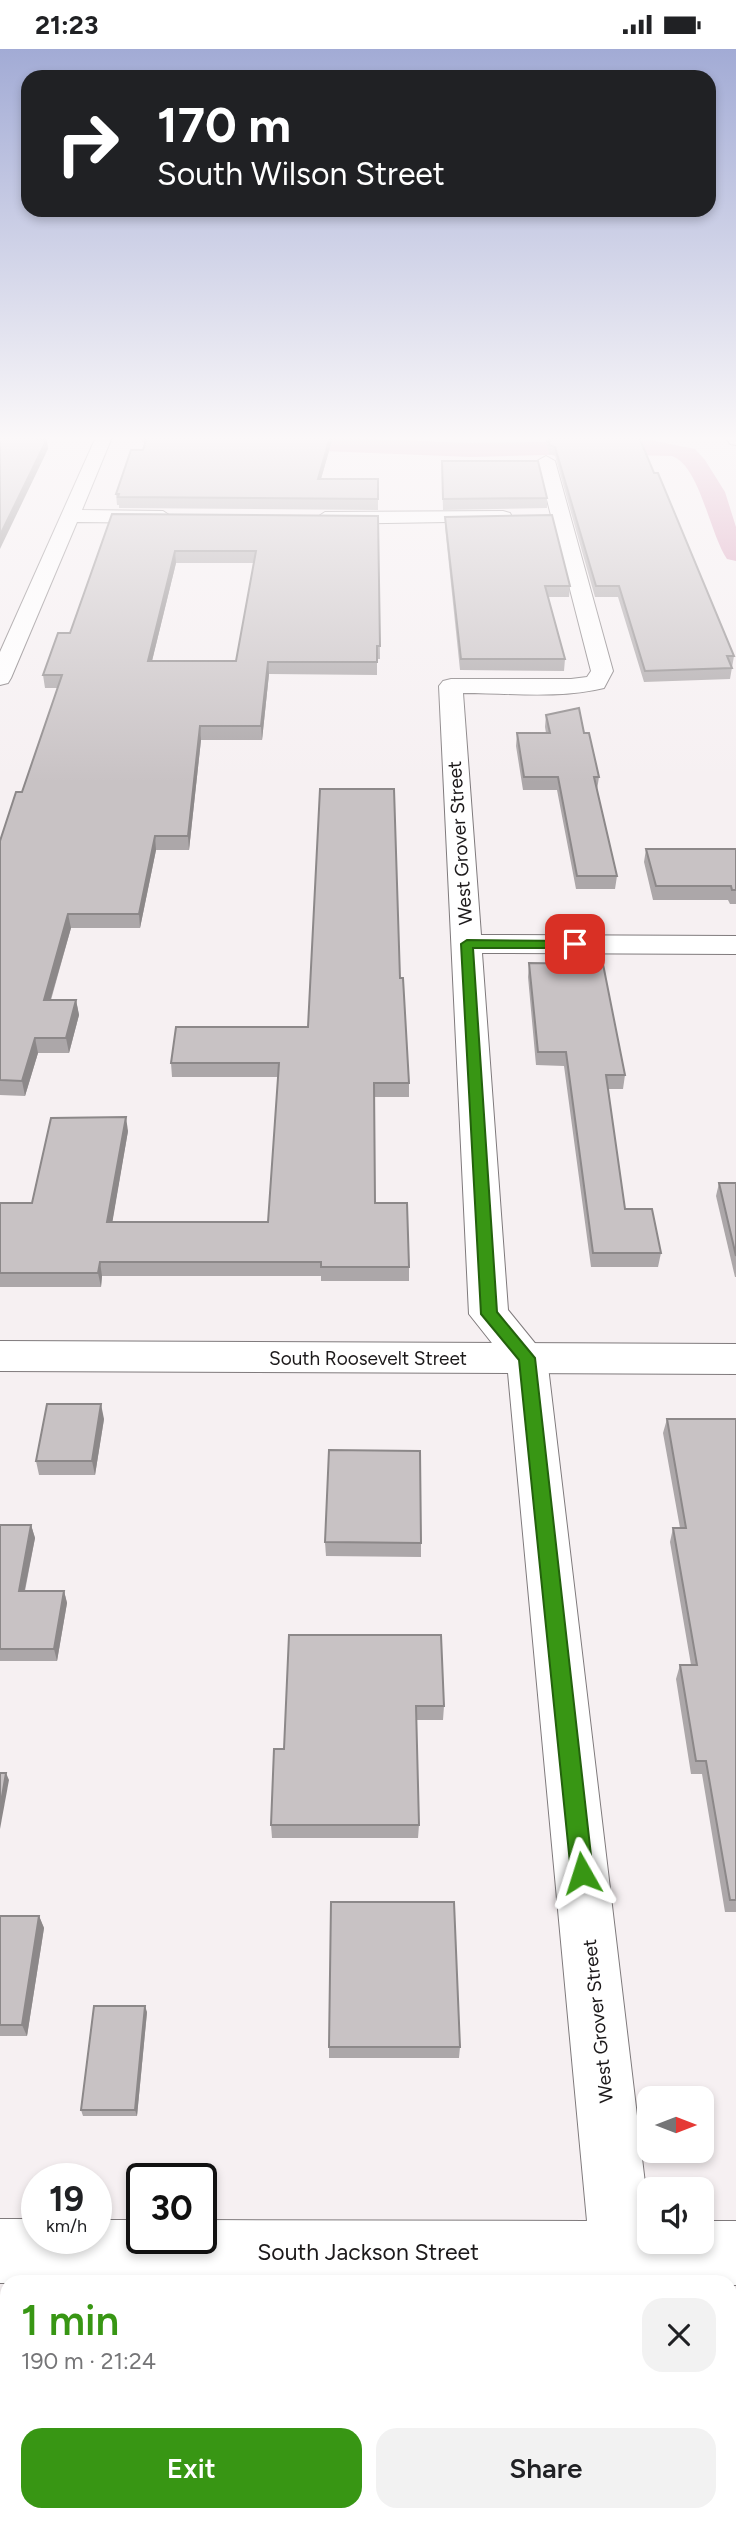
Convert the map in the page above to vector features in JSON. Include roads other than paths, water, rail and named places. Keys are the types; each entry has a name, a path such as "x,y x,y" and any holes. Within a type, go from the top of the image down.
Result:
{"street":[{"path":"0,678 54,552"},
{"name":"West Grover Street","path":"565,552 602,671 596,683 571,686 451,686 489,1314 527,1358 624,2267"},
{"path":"467,944 736,945"},
{"name":"South Roosevelt Street","path":"0,1356 736,1359"},
{"name":"South Jackson Street","path":"0,2251 624,2267 736,2253"}]}
